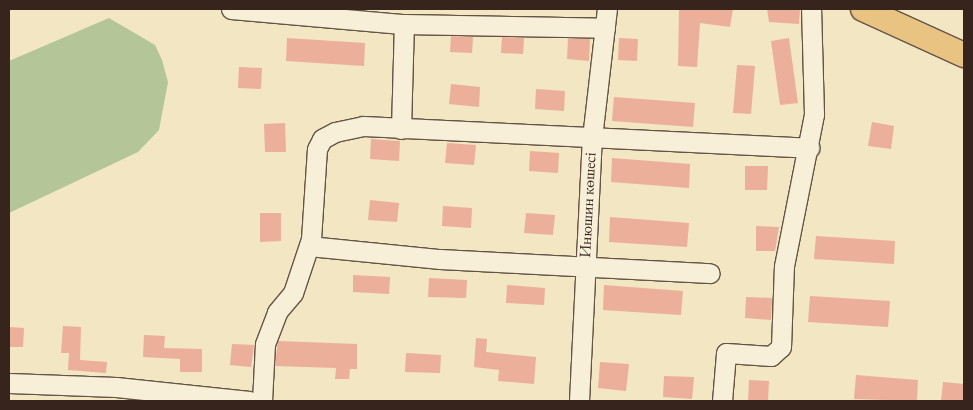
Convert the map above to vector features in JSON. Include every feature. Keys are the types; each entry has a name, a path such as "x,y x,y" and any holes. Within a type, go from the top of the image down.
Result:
{"main road":[{"path":"864,9 964,55"}],"street":[{"path":"231,9 404,24 605,28"},
{"name":"Инюшин көшесі","path":"579,401 592,138 607,9"},
{"path":"722,401 726,353 772,356 781,347 784,266 809,148 814,114 811,9"},
{"path":"401,129 404,24"},
{"path":"262,401 264,344 276,312 293,293 309,246 317,149 322,139 344,129 401,129 809,148"},
{"path":"309,246 440,259 585,265 710,273"},
{"path":"9,383 116,387 249,401"}],"green space":[{"path":"109,18 155,45 162,60 168,82 159,130 138,152 9,213 9,61"}],"building":[{"path":"679,9 733,9 730,27 700,23 697,67 678,66"},
{"path":"767,9 800,9 799,24 769,22"},
{"path":"451,36 473,37 472,53 450,52"},
{"path":"502,37 524,38 523,54 501,53"},
{"path":"287,38 365,43 364,66 286,61"},
{"path":"619,38 638,39 637,61 618,60"},
{"path":"789,38 798,103 780,105 771,41"},
{"path":"568,39 590,39 589,61 567,59"},
{"path":"737,65 755,66 751,114 733,113"},
{"path":"239,67 262,68 261,89 238,88"},
{"path":"451,84 480,87 479,107 449,104"},
{"path":"536,89 565,91 564,111 535,109"},
{"path":"614,97 695,103 693,127 612,121"},
{"path":"872,122 894,126 891,149 868,146"},
{"path":"285,123 286,152 265,152 264,124"},
{"path":"371,139 400,141 399,161 370,159"},
{"path":"447,143 476,145 474,165 445,163"},
{"path":"530,151 559,153 558,173 529,171"},
{"path":"612,158 690,164 689,188 611,182"},
{"path":"745,166 768,166 767,190 745,190"},
{"path":"370,200 399,203 397,222 368,220"},
{"path":"443,206 472,208 471,228 442,226"},
{"path":"260,213 281,213 281,241 260,242"},
{"path":"526,213 555,215 553,235 524,233"},
{"path":"610,217 689,223 687,247 609,242"},
{"path":"756,226 779,227 775,251 756,251"},
{"path":"816,236 895,241 894,264 814,259"},
{"path":"353,275 390,277 389,294 353,292"},
{"path":"429,278 467,280 466,298 428,297"},
{"path":"507,285 545,288 544,305 506,303"},
{"path":"604,285 683,291 681,315 603,310"},
{"path":"810,296 890,301 888,327 808,322"},
{"path":"746,297 772,298 771,320 745,318"},
{"path":"63,326 81,327 80,360 107,362 106,373 68,370 69,353 61,353"},
{"path":"9,327 24,328 23,347 9,347"},
{"path":"144,335 165,336 164,348 202,349 202,372 180,372 180,359 143,357"},
{"path":"476,338 487,339 486,352 536,357 534,384 498,381 499,370 474,367"},
{"path":"278,341 357,344 357,369 350,369 349,379 335,379 336,368 275,366"},
{"path":"232,344 254,345 251,367 230,365"},
{"path":"406,353 441,355 440,373 405,372"},
{"path":"600,362 629,364 626,391 598,388"},
{"path":"856,375 918,380 917,401 854,399"},
{"path":"664,376 694,377 692,399 663,397"},
{"path":"749,380 769,381 768,401 748,401"},
{"path":"943,382 964,384 964,401 941,401"}]}
